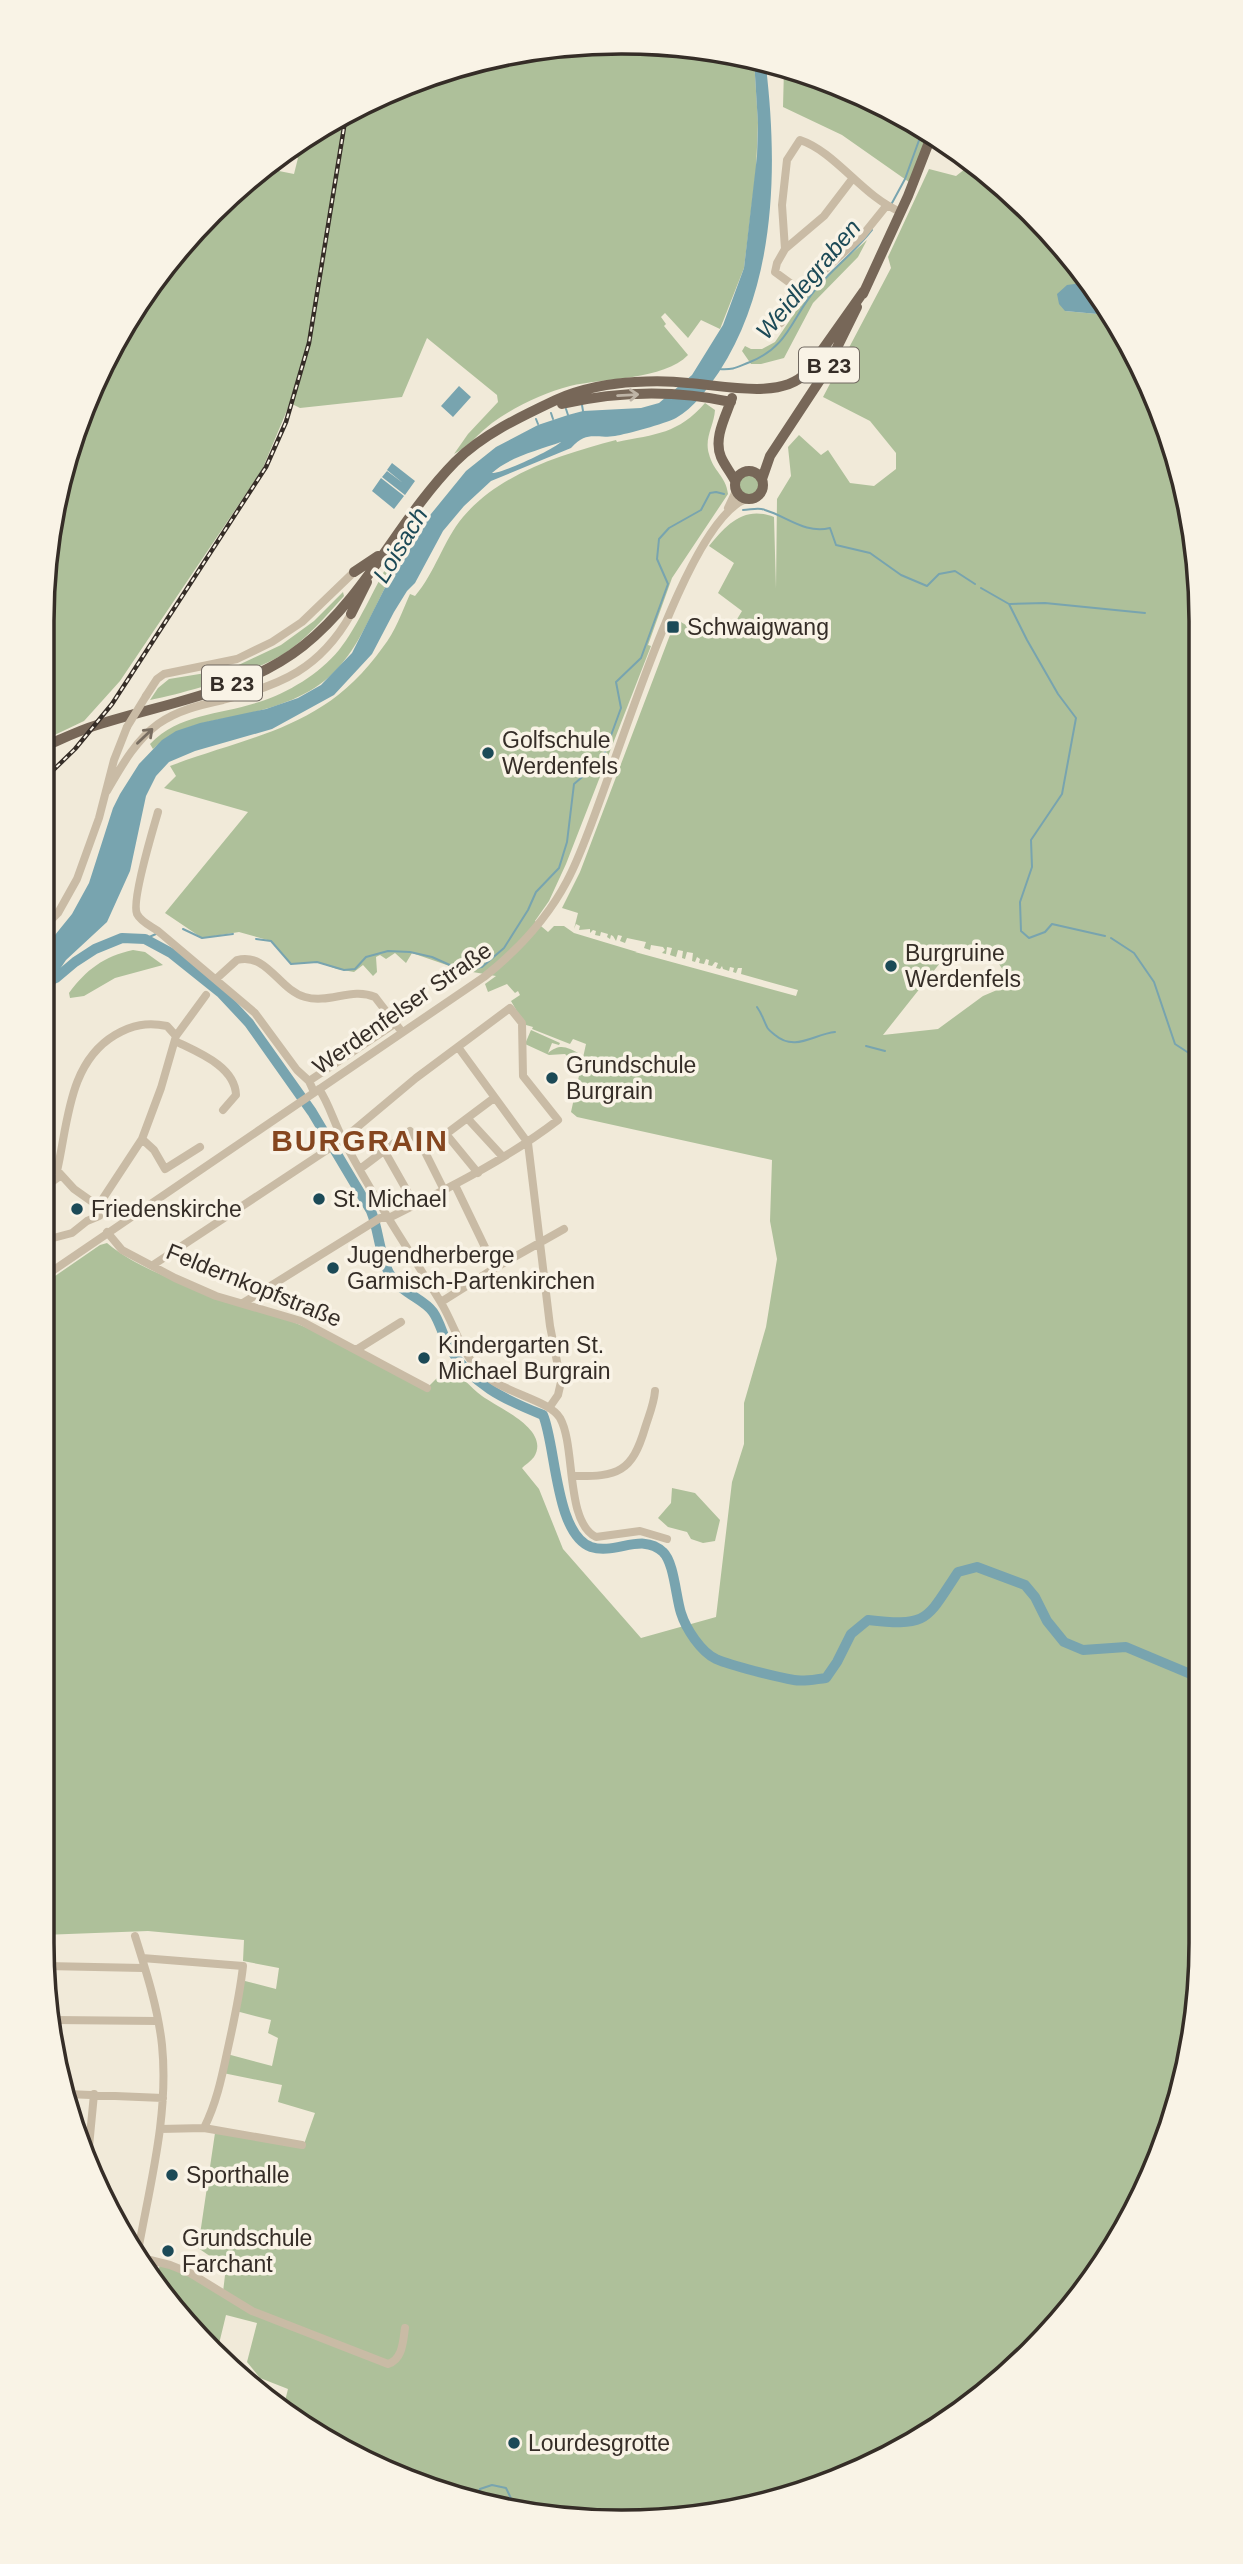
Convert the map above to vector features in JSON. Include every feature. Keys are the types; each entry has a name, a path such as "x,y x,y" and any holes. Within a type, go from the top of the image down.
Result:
{"main road":[{"name":"B 23","path":"762,479 770,456 824,374 901,212 928,144"},
{"name":"B 23","path":"54,743 95,726 207,692 272,667 289,657 323,629 436,483 457,460 491,434 562,397 633,382 671,381 764,389 788,385 800,379 864,290"},
{"name":"B 23","path":"713,386 733,397"},
{"name":"B 23","path":"534,411 593,397 662,393 733,397"},
{"path":"707,397 720,405 724,421"},
{"path":"724,462 762,479 760,494 746,499 724,462 718,440 733,397"},
{"name":"B 23","path":"748,472 770,456"},
{"path":"736,486 748,472"},
{"path":"354,572 381,556"},
{"path":"351,614 381,556"}],"street":[{"path":"785,248 782,205 787,160 800,140 812,146 887,205 901,212"},
{"path":"801,291 775,272 776,263 785,248 824,216 853,178"},
{"path":"781,323 801,291 862,236 887,205"},
{"name":"Werdenfelser Straße","path":"54,1270 511,955 553,905 579,857 685,577 727,511 736,486"},
{"name":"Werdenfelser Straße","path":"727,511 746,499"},
{"path":"54,917 77,879 127,727 157,679 164,674 237,660 272,642 302,622 354,572"},
{"path":"107,791 132,750 157,725 192,707 258,691 289,678 319,656 336,638 351,614"},
{"path":"158,812 135,906 137,914 143,922 216,979 254,1013 297,1070 317,1090 335,1144 360,1169 385,1218 441,1302 461,1344 481,1373 507,1390 549,1408 560,1419 580,1515 586,1529 591,1534 606,1537 640,1531 667,1539"},
{"path":"216,979 237,960 257,961 285,985 307,998 320,999 355,993 370,995 385,1007 402,1032"},
{"path":"54,1238 72,1233 87,1221 99,1216 98,1206 142,1139 155,1107 176,1038 206,995"},
{"path":"153,1265 335,1144 416,1078 510,1008 522,1023 523,1076 558,1120 528,1143 478,1173 415,1205 371,1223 243,1303"},
{"path":"309,1081 396,1023"},
{"path":"54,1178 59,1173 75,1084 93,1053 121,1031 143,1024 167,1026 176,1038 210,1059 230,1077 236,1088 236,1095 223,1110"},
{"path":"458,1047 528,1143 550,1326 561,1381 558,1395 549,1408"},
{"path":"422,1146 446,1134 495,1098"},
{"path":"468,1119 503,1157"},
{"path":"360,1169 410,1131 422,1146 444,1190"},
{"path":"446,1134 478,1173"},
{"path":"142,1139 154,1150 166,1169 200,1147"},
{"path":"385,1152 415,1205"},
{"path":"54,1167 74,1189 98,1206"},
{"path":"455,1185 495,1268"},
{"name":"Feldernkopfstraße","path":"99,1216 122,1250 196,1288 301,1321 427,1388"},
{"path":"441,1302 564,1229"},
{"path":"356,1350 401,1322"},
{"path":"573,1476 612,1473 628,1464 638,1452 655,1391"},
{"path":"135,1936 158,2021 162,2045 163,2098 140,2242"},
{"path":"142,1958 243,1966 240,1994 223,2073 213,2109 204,2128"},
{"path":"55,1966 143,1968"},
{"path":"60,2020 158,2021"},
{"path":"75,2094 163,2098"},
{"path":"90,2140 94,2094"},
{"path":"160,2129 204,2128 302,2145"},
{"path":"152,2261 190,2273 252,2311 384,2363 394,2362 398,2357 403,2346 405,2328"}],"green space":[{"path":"622,54 696,59 755,71 758,123 756,171 744,268 720,329 701,320 688,338 665,313 661,317 666,324 664,326 688,355 677,363 649,374 584,383 539,397 501,417 454,454 468,434 498,402 497,395 427,338 402,397 300,408 290,403 262,470 120,681 84,721 54,735 55,584 59,547 74,475 97,404 130,338 171,276 220,220 247,195 278,170 294,174 298,158 296,157 338,130 404,97 439,84 511,65 584,55"},
{"path":"784,78 839,97 928,144 909,182 842,135 783,107"},
{"path":"929,169 956,176 965,169 967,171 1023,220 1082,290 1065,311 1098,314 1130,371 1159,439 1178,511 1184,547 1189,622 1189,1942 1188,1980 1178,2053 1159,2125 1146,2160 1113,2226 1093,2258 1072,2288 1023,2344 967,2393 937,2414 905,2434 839,2467 804,2480 732,2499 659,2509 622,2510 584,2509 511,2499 439,2480 404,2467 338,2434 306,2414 285,2400 288,2389 260,2378 247,2362 257,2323 226,2315 219,2343 159,2270 160,2263 223,2292 226,2267 198,2248 215,2133 303,2147 315,2113 278,2102 282,2085 223,2073 227,2054 272,2066 278,2038 268,2033 271,2020 236,2011 241,1980 276,1989 279,1968 243,1961 244,1940 148,1931 54,1935 54,1277 107,1243 127,1257 173,1280 298,1324 427,1388 450,1365 478,1392 520,1420 535,1437 537,1447 534,1457 522,1468 539,1489 563,1549 641,1638 716,1617 732,1482 744,1444 744,1403 766,1327 777,1259 770,1221 772,1160 577,1117 571,1112 586,1044 573,1039 570,1044 526,1025 511,1001 520,995 518,991 515,993 507,984 488,992 485,984 496,976 461,970 412,953 406,963 395,953 386,959 380,955 376,957 377,972 373,976 363,965 354,972 317,962 291,964 271,941 239,932 202,938 165,913 248,812 164,788 176,776 170,766 287,725 338,695 361,674 387,641 410,594 415,596 422,587 463,517 495,488 554,459 616,440 643,437 676,427 705,403 715,410 708,437 709,454 728,494 672,578 648,645 651,646 566,864 549,901 535,921 548,932 554,926 564,926 574,933 635,952 796,996 798,990 741,974 742,968 738,968 736,973 733,972 734,968 730,967 729,971 722,966 720,969 716,968 718,963 715,962 712,966 708,965 709,960 706,959 704,964 699,963 700,959 697,957 695,962 692,961 693,953 687,952 685,959 682,958 683,951 678,950 676,957 670,955 672,948 667,947 666,954 662,953 665,950 663,947 651,945 650,950 644,948 646,942 627,938 625,943 620,941 622,936 618,935 616,941 611,935 610,939 607,937 608,934 601,932 600,936 595,935 596,931 593,930 590,933 590,929 579,930 580,926 576,924 574,929 578,913 562,908 580,872 673,627 679,621 709,638 716,627 728,634 742,611 718,593 734,563 709,546 729,524 745,515 763,514 774,517 776,589 777,499 791,476 788,447 799,435 821,455 828,450 850,483 874,486 896,469 896,453 870,421 823,397 891,268 888,257","holes":["965,956 995,958 1009,979 938,1029 883,1035 940,963"]},
{"path":"867,240 858,257 813,303 784,358 751,364 742,351 745,346 762,349 775,342 811,289"},
{"path":"749,474 757,477 760,485 757,493 749,496 741,493 738,485 741,477"},
{"path":"390,561 398,562 369,621 342,664 324,681 302,695 274,706 182,730 153,749 150,744 174,726 270,698 313,675 331,659 346,640"},
{"path":"343,592 344,596 315,628 282,655 218,682 150,700 158,688 169,679 230,669 281,645 314,621"},
{"path":"133,950 145,952 163,965 115,978 84,996 70,998 69,993 75,985 96,965"},
{"path":"531,1030 560,1043 552,1043 548,1053 556,1048 567,1048 580,1054 577,1060 572,1061 565,1054 549,1055 525,1044"},
{"path":"672,1488 695,1493 720,1520 715,1541 703,1543 691,1539 687,1532 668,1527 658,1518 671,1503"}],"water":[{"path":"755,71 767,74 772,145 768,224 762,264 752,302 738,338 719,372 700,398 676,418 621,435 587,437 571,448 491,481 464,506 443,531 372,654 334,695 272,729 195,751 169,762 156,776 146,796 130,871 107,922 66,960 58,972 54,986 54,936 72,914 89,883 120,794 139,764 162,740 176,731 200,723 266,709 298,698 321,685 352,653 403,552 422,525 466,471 496,447 538,425 568,415 583,411 641,408 659,403 692,375 723,325 744,268 757,156","holes":["561,442 517,465 492,473 516,458"]},
{"path":"1077,284 1098,314 1065,311 1059,304 1057,294 1067,285"},
{"path":"459,386 471,397 453,417 441,406"},
{"path":"392,463 415,481 405,495 382,477 387,471 403,483 387,470"},
{"path":"381,478 404,496 394,509 372,491"}],"waterway":[{"name":"Weidlegraben","path":"892,203 905,179 919,139"},
{"name":"Weidlegraben","path":"719,369 739,367 763,356 773,348 788,331 815,290 872,230"},
{"path":"582,405 583,411"},
{"path":"566,409 568,415"},
{"path":"551,413 553,419"},
{"path":"536,419 538,424"},
{"path":"256,939 271,941 291,964 317,962 344,970 355,969 366,957 388,951 432,957 461,970 482,967 504,948 536,892 559,868 567,842 574,784 602,760 621,708 616,682 641,658 668,584 657,559 659,539 669,528 701,510 710,493 724,494"},
{"path":"743,510 763,509 805,527 830,528 836,545 870,553 901,575 927,586 939,574 955,571 975,584"},
{"path":"981,588 1009,604 1058,694 1076,718 1062,794 1031,840 1032,867 1020,902 1021,931 1029,938 1045,932 1052,924 1105,936"},
{"path":"1010,604 1045,603 1145,613"},
{"path":"183,929 202,938 233,934"},
{"path":"145,939 158,933"},
{"path":"54,979 95,949 122,938 145,939 171,953 221,993 249,1023 312,1112 371,1211 383,1258 394,1280 433,1312 449,1347 478,1381 502,1397 543,1415 563,1507 579,1539 600,1549 646,1544 663,1552 672,1572 683,1619 690,1633 710,1656 743,1668 794,1680 826,1678 851,1634 868,1620 903,1622 924,1617 939,1601 958,1572 977,1567 1025,1585 1035,1597 1047,1621 1064,1642 1083,1650 1126,1647 1189,1673"},
{"path":"1111,938 1134,953 1154,982 1175,1044 1189,1053"},
{"path":"757,1007 768,1029 782,1040 805,1041 835,1032"},
{"path":"866,1046 885,1051"},
{"path":"479,2491 492,2485 506,2488 511,2499"}],"railway":[{"path":"54,769 75,749 112,704 266,467 286,422 309,343 344,127"}],"place":[{"name":"Schwaigwang","path":"673,627"},
{"name":"Golfschule Werdenfels","path":"488,753"},
{"name":"Burgruine Werdenfels","path":"891,966"},
{"name":"Grundschule Burgrain","path":"552,1078"},
{"name":"St. Michael","path":"319,1199"},
{"name":"Friedenskirche","path":"77,1209"},
{"name":"Jugendherberge Garmisch-Partenkirchen","path":"333,1268"},
{"name":"Kindergarten St. Michael Burgrain","path":"424,1358"},
{"name":"Sporthalle","path":"172,2175"},
{"name":"Grundschule Farchant","path":"168,2251"},
{"name":"Lourdesgrotte","path":"514,2443"}],"district":[{"name":"BURGRAIN","path":"360,1140"}],"water label":[{"name":"Loisach","path":"400,545"}]}
